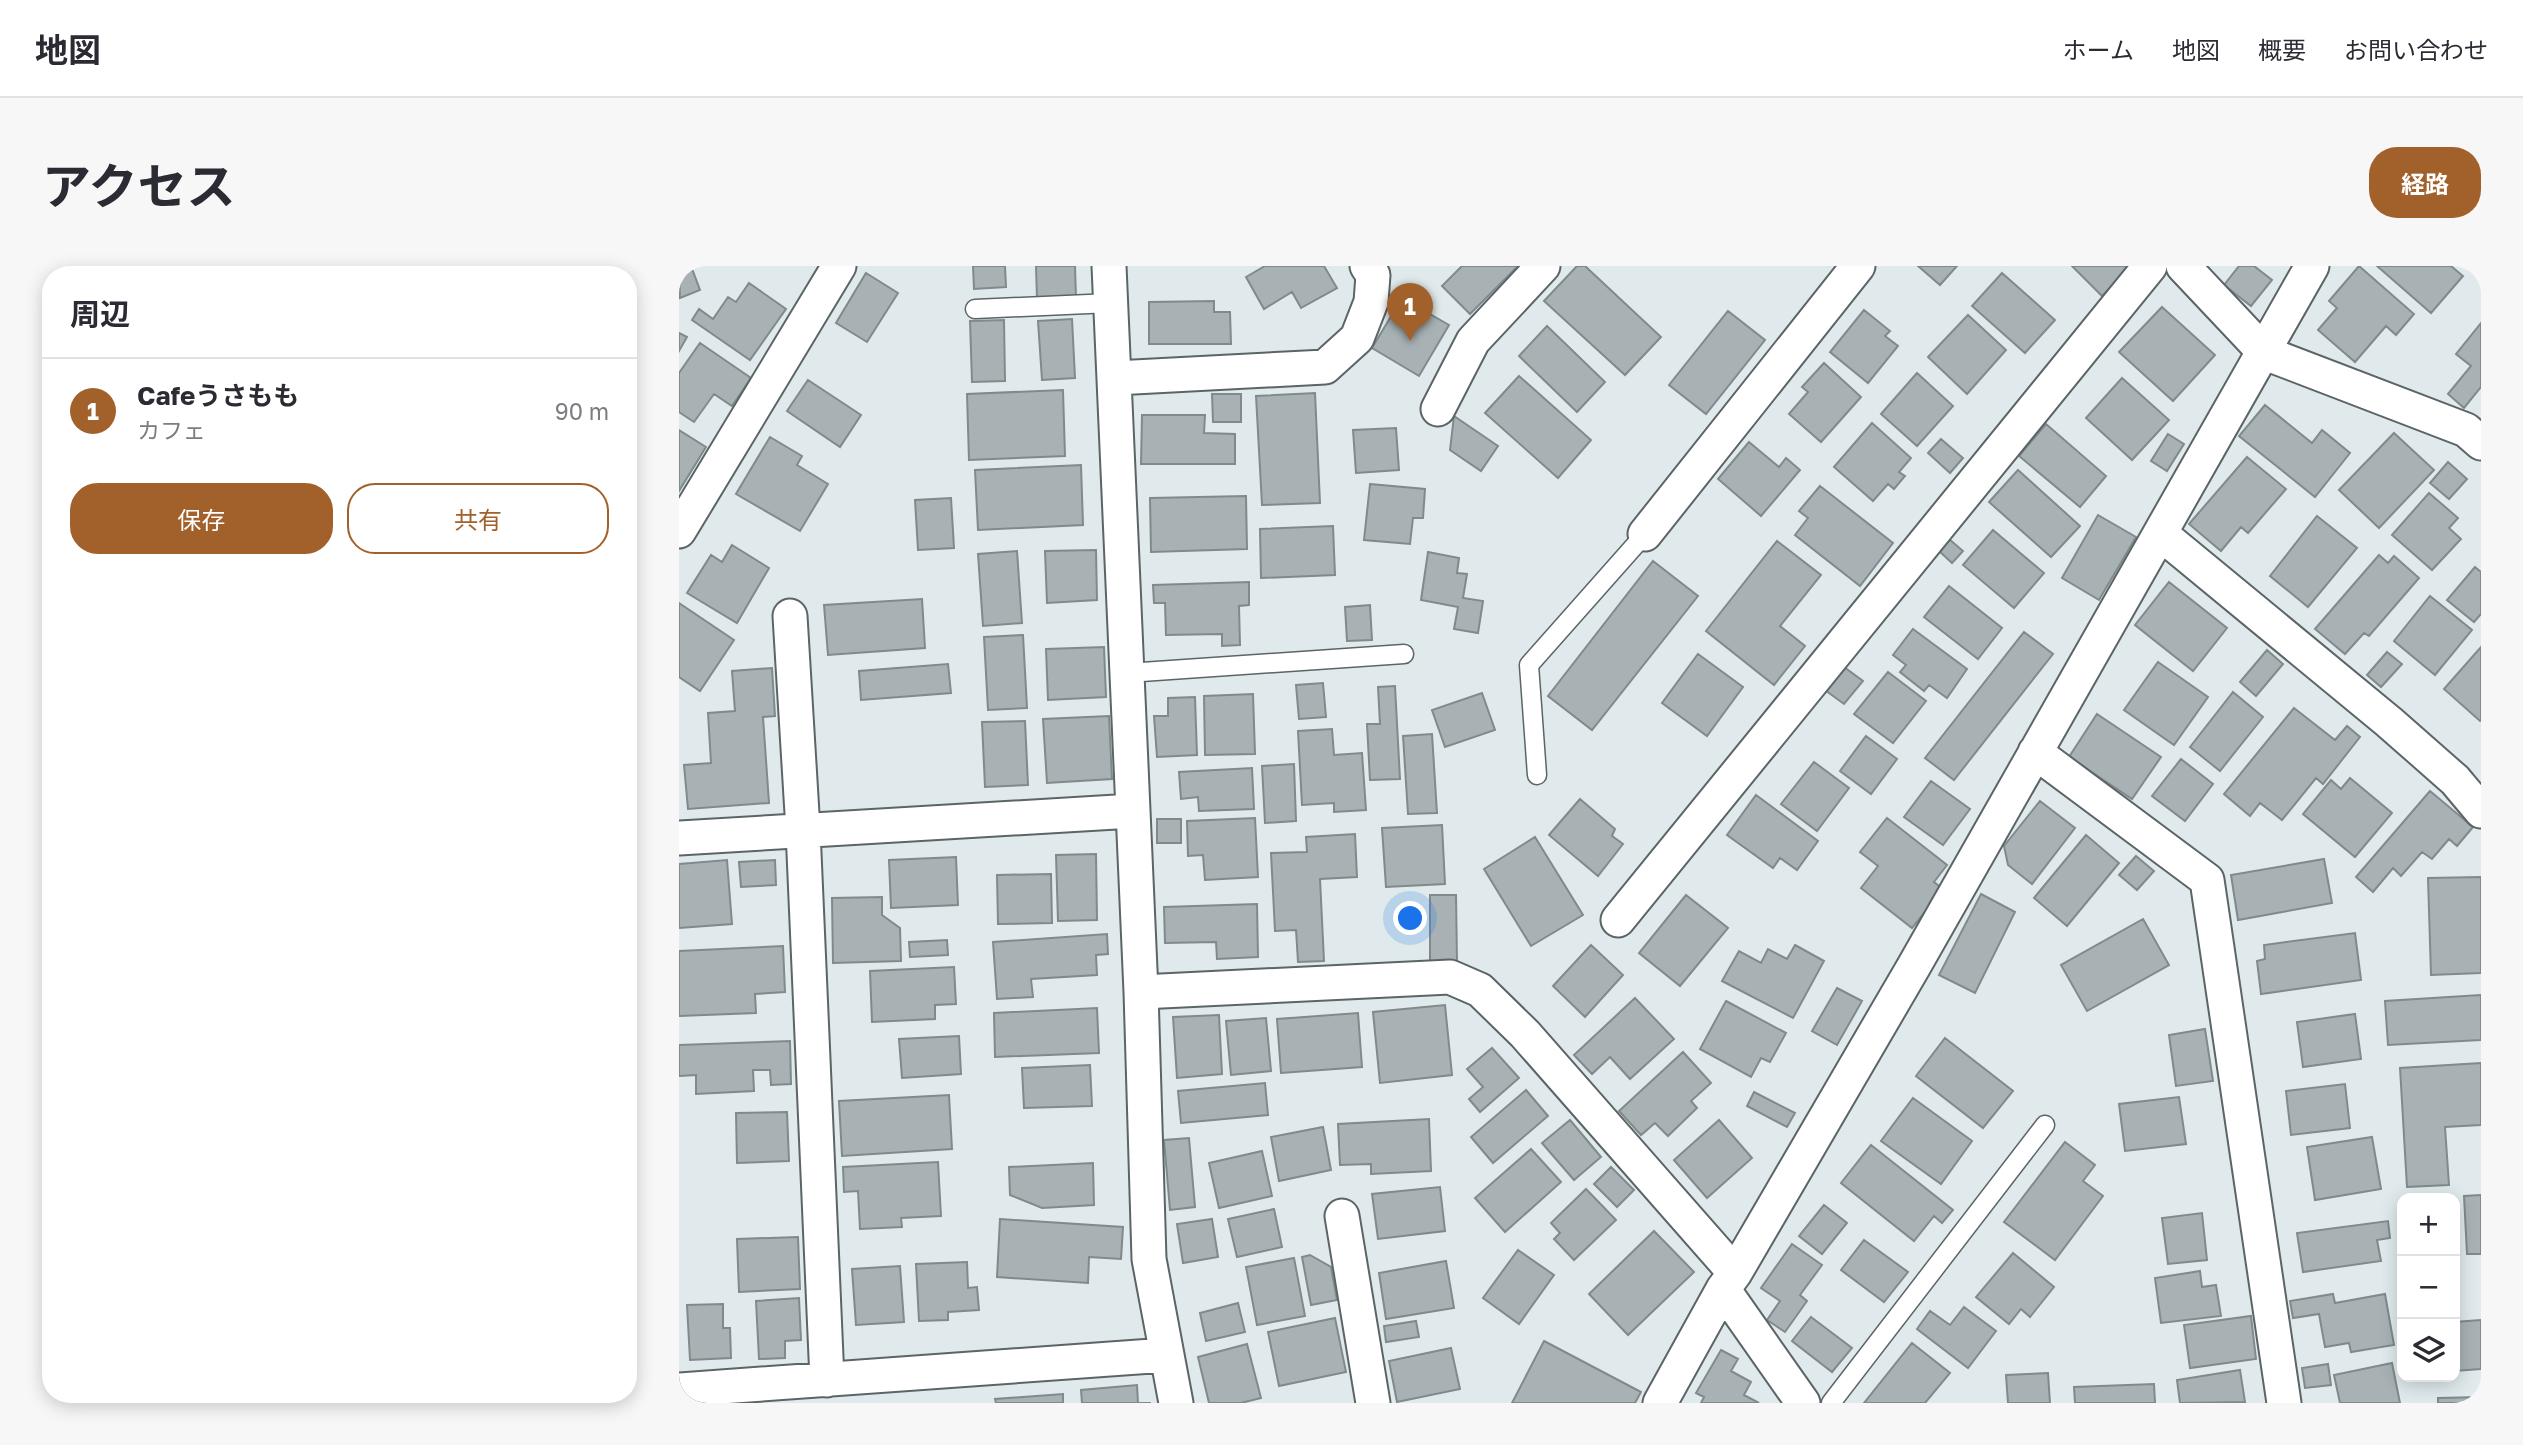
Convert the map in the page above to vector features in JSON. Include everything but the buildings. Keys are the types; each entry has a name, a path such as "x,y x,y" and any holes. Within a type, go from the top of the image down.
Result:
{"street":[{"path":"1109,266 1150,1259 1176,1403"},
{"path":"1115,378 1325,367 1357,338 1371,302 1373,275 1367,266"},
{"path":"1438,409 1473,341 1543,266"},
{"path":"1645,534 1859,266"},
{"path":"1618,920 2150,266"},
{"path":"2183,266 2265,353 2466,430 2481,443"},
{"path":"1660,1403 1914,966 2265,353 2312,266"},
{"path":"679,531 828,273"},
{"path":"2161,534 2389,722 2455,780 2481,811"},
{"path":"790,615 803,830 827,1380"},
{"path":"2035,752 2207,880 2284,1403"},
{"path":"679,838 1133,811"},
{"path":"1141,992 1450,977 1480,990 1525,1034 1729,1281 1803,1403"},
{"path":"1342,1216 1373,1403"},
{"path":"679,1390 1166,1354"}],"lane":[{"path":"975,309 1111,303"},
{"path":"1537,775 1528,665 1645,534"},
{"path":"1127,673 1404,654"},
{"path":"1831,1403 2045,1125"}],"place":[{"name":"Cafeうさもも","path":"1410,341"}]}
